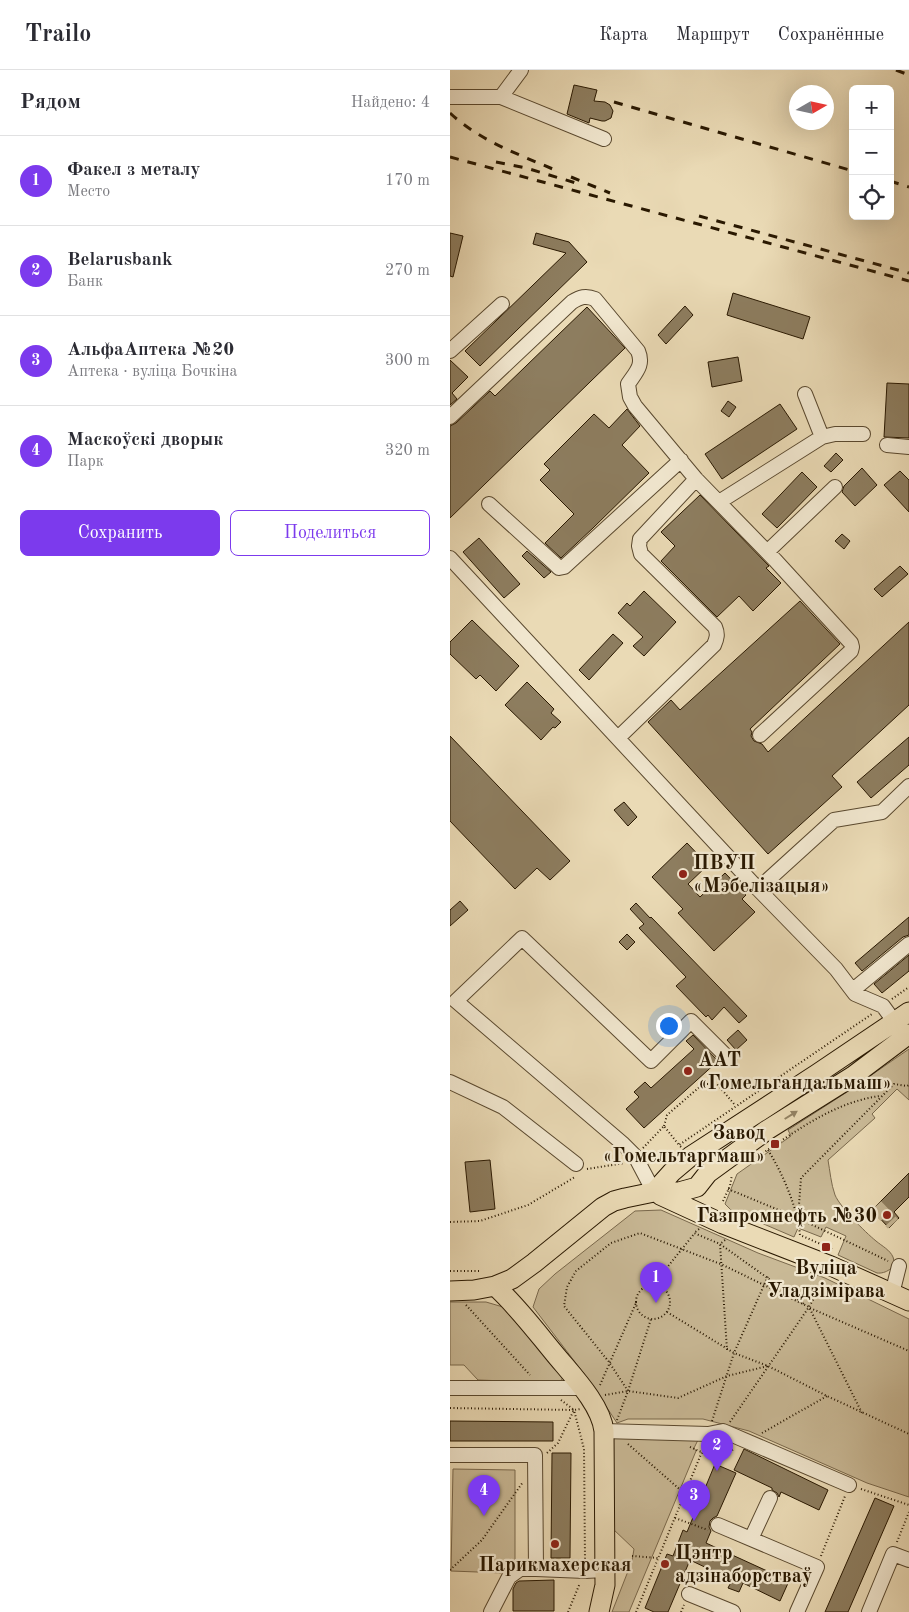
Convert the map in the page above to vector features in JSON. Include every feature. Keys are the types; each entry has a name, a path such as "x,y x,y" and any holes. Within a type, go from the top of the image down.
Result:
{"main road":[{"path":"654,1192 672,1172 691,1156 817,1074 905,1027"},
{"path":"455,1297 474,1290 495,1286 512,1279 603,1207 625,1198 654,1192 679,1192 697,1187 708,1173 767,1130 853,1076 905,1027"},
{"path":"706,1223 706,1198 710,1185 708,1173"},
{"path":"654,1192 706,1223 831,1266 889,1293 909,1300"},
{"path":"495,1286 590,1388 608,1431 604,1592 599,1612"}],"lane":[{"path":"501,97 521,70"},
{"path":"450,96 501,97 604,139"},
{"path":"450,417 572,302 579,297 589,296 595,299 638,351 641,358 639,366 628,384 634,406 696,479 851,643 851,651 760,735"},
{"path":"450,351 502,304"},
{"path":"805,394 822,437"},
{"path":"718,502 822,437 835,434 863,434"},
{"path":"887,444 909,447"},
{"path":"489,504 559,568 564,567 680,460"},
{"path":"618,738 714,645 717,638 718,632 715,627 641,554 640,538 696,479"},
{"path":"767,552 835,487"},
{"path":"450,558 836,969 855,994 883,1006 905,1027"},
{"path":"758,888 834,820 882,812 909,786"},
{"path":"654,1192 635,1156 622,1143 456,1001 522,938 650,1061 691,1020 730,1060"},
{"path":"853,990 909,944"},
{"path":"450,1082 503,1107 580,1169"},
{"path":"889,1293 894,1286 899,1266"},
{"path":"450,1388 590,1388"},
{"path":"608,1431 708,1434 723,1431 849,1485"},
{"path":"450,1455 534,1455 536,1569"},
{"path":"751,1539 770,1498"},
{"path":"718,1525 817,1567 797,1612"},
{"path":"869,1612 893,1554 909,1560"},
{"path":"491,1612 509,1577 520,1569 605,1570"},
{"path":"689,1594 733,1612"}],"path":[{"path":"679,1145 909,987"},
{"path":"450,1222 480,1221 528,1205 580,1169 627,1163 664,1126 667,1116 703,1084 717,1084 736,1106"},
{"path":"798,1218 802,1178 894,1084 909,1085"},
{"path":"754,1159 794,1132 833,1112 862,1098 882,1096"},
{"path":"664,1126 684,1149"},
{"path":"768,1150 790,1191 798,1218 800,1235 836,1252"},
{"path":"723,1201 733,1173"},
{"path":"728,1189 798,1218 899,1266"},
{"path":"590,1388 609,1362 640,1292 644,1288 653,1285 681,1248 706,1223"},
{"path":"628,1391 609,1362 564,1306 567,1287 576,1271 611,1244 640,1233 723,1265 763,1286 909,1351"},
{"path":"694,1233 720,1244 809,1307 862,1413"},
{"path":"720,1244 726,1239"},
{"path":"720,1244 723,1265 727,1350"},
{"path":"450,1271 480,1271"},
{"path":"717,1459 723,1431 809,1307 825,1278"},
{"path":"636,1301 639,1311 646,1318 661,1317 667,1312 670,1305 669,1295 663,1288 653,1285"},
{"path":"455,1297 466,1306 541,1388 574,1410 584,1449 585,1571 568,1612"},
{"path":"667,1312 727,1350 768,1366 862,1413 909,1434"},
{"path":"651,1319 628,1391 608,1431 685,1494"},
{"path":"604,1395 628,1391 678,1398 727,1376 768,1366"},
{"path":"717,1459 827,1396"},
{"path":"450,1408 574,1410 586,1408"},
{"path":"450,1570 482,1540 535,1466 558,1444 574,1410"},
{"path":"702,1452 717,1459"},
{"path":"817,1567 849,1485 909,1505"},
{"path":"893,1554 909,1512"},
{"path":"675,1518 714,1533 718,1525"},
{"path":"632,1556 658,1558"}],"shaded area":[{"path":"909,1049 909,1100 897,1089 872,1114 875,1118 828,1160 835,1195 860,1226 892,1255 894,1261 890,1270 877,1273 838,1255 846,1236 826,1227 821,1237 798,1228 794,1237 731,1210 725,1204 737,1174 791,1136 788,1130"},
{"path":"661,1210 758,1253 825,1278 909,1319 909,1497 867,1483 749,1431 703,1419 628,1419 617,1423 588,1379 533,1307 539,1289 555,1274 635,1211"},
{"path":"450,1302 486,1302 503,1307 563,1377 560,1383 478,1380 464,1365 450,1365"},
{"path":"612,1434 700,1436 694,1448 696,1451 629,1612 612,1612 632,1561 634,1549 612,1528"},
{"path":"453,1469 515,1470 515,1563 504,1573 451,1571"}],"building":[{"path":"574,85 597,90 594,101 605,102 610,105 613,111 611,118 602,121 590,118 589,123 567,114"},
{"path":"450,233 463,236 453,277 450,276"},
{"path":"536,233 569,242 587,262 480,366 465,351 566,253 533,244"},
{"path":"733,293 810,317 803,339 727,315"},
{"path":"685,306 693,315 666,344 658,335"},
{"path":"587,307 625,348 450,518 450,426 456,423 490,391 495,396"},
{"path":"738,357 742,381 712,387 708,362"},
{"path":"450,360 468,377 452,393 457,399 450,405"},
{"path":"887,383 909,384 909,438 884,437"},
{"path":"728,401 736,407 729,417 721,411"},
{"path":"780,404 797,429 722,479 705,454"},
{"path":"627,409 640,426 622,445 649,473 561,558 545,543 574,514 540,480 550,470 544,464 594,414 609,428"},
{"path":"836,453 843,460 831,472 824,466"},
{"path":"862,468 877,485 855,506 842,492 844,486"},
{"path":"900,471 909,480 909,512 884,485"},
{"path":"802,472 817,487 777,528 762,514"},
{"path":"700,495 769,566 766,568 781,583 753,611 739,596 717,617 661,561 675,546 661,532"},
{"path":"842,534 850,541 844,549 835,541"},
{"path":"479,538 520,584 504,598 463,552"},
{"path":"527,551 551,572 544,578 522,556"},
{"path":"900,566 908,574 882,597 874,589"},
{"path":"644,591 676,622 644,656 633,646 643,637 618,613 627,603 630,606"},
{"path":"800,601 840,644 750,729 754,741 762,744 768,752 909,622 909,705 832,776 842,787 768,854 648,722 671,700 680,710"},
{"path":"472,620 519,666 496,691 480,675 476,679 450,654 450,642"},
{"path":"613,634 623,643 589,680 579,670"},
{"path":"527,682 554,709 551,713 561,722 555,728 553,727 541,740 505,705"},
{"path":"450,736 570,861 550,880 537,868 515,889 450,821"},
{"path":"909,737 909,765 871,798 857,782"},
{"path":"624,802 637,817 628,826 614,810"},
{"path":"687,843 708,865 688,884 700,897 725,873 746,895 742,899 755,912 714,951 678,913 683,909 652,877"},
{"path":"460,901 468,910 450,926 450,910"},
{"path":"636,903 747,1016 739,1023 724,1007 712,1020 708,1015 706,1017 676,986 686,977 639,928 644,924 630,909"},
{"path":"909,917 909,935 903,937 862,971 855,963"},
{"path":"627,934 635,942 627,950 619,942"},
{"path":"909,955 909,971 882,993 874,984"},
{"path":"738,1030 747,1040 736,1050 727,1040"},
{"name":"ААТ «Гомельгандальмаш»","path":"693,1035 718,1061 644,1128 626,1109 639,1097 634,1092 645,1082 651,1088 694,1049 686,1041"},
{"path":"490,1160 495,1209 470,1212 465,1162"},
{"path":"909,1173 909,1197 894,1212 899,1218 889,1228 872,1210"},
{"path":"450,1421 553,1422 553,1441 450,1441"},
{"path":"744,1449 828,1490 819,1510 781,1492 779,1497 772,1488 734,1470"},
{"path":"552,1453 571,1453 570,1558 551,1558"},
{"path":"715,1464 736,1473 717,1516 710,1521 709,1527 711,1531 706,1543 789,1581 780,1601 743,1583 739,1592 728,1588 732,1580 690,1560 668,1612 654,1612 645,1608 667,1554 673,1556 683,1530 687,1532"},
{"path":"875,1498 894,1506 848,1612 825,1612"},
{"path":"554,1580 554,1611 513,1611 513,1589 516,1583 519,1581"}],"tunnel":[{"path":"876,1206 893,1224"}],"railway":[{"path":"896,70 909,75"},
{"path":"614,102 849,170"},
{"path":"450,113 487,139 555,170"},
{"path":"450,157 909,281"},
{"path":"496,162 526,168 576,183"},
{"path":"571,177 610,193"},
{"path":"894,182 909,187"},
{"path":"699,216 909,273"}],"place":[{"name":"ПВУП «Мэбелізацыя»","path":"683,874"},
{"name":"ААТ «Гомельгандальмаш»","path":"688,1071"},
{"name":"Завод «Гомельтаргмаш»","path":"775,1144"},
{"name":"Газпромнефть №30","path":"887,1215"},
{"name":"Вуліца Уладзімірава","path":"826,1247"},
{"name":"Факел з металу","path":"656,1303"},
{"name":"Belarusbank","path":"717,1471"},
{"name":"Маскоўскі дворык","path":"484,1516"},
{"name":"АльфаАптека №20","path":"694,1521"},
{"name":"Парикмахерская","path":"555,1544"},
{"name":"Цэнтр адзінаборстваў","path":"665,1564"}]}
